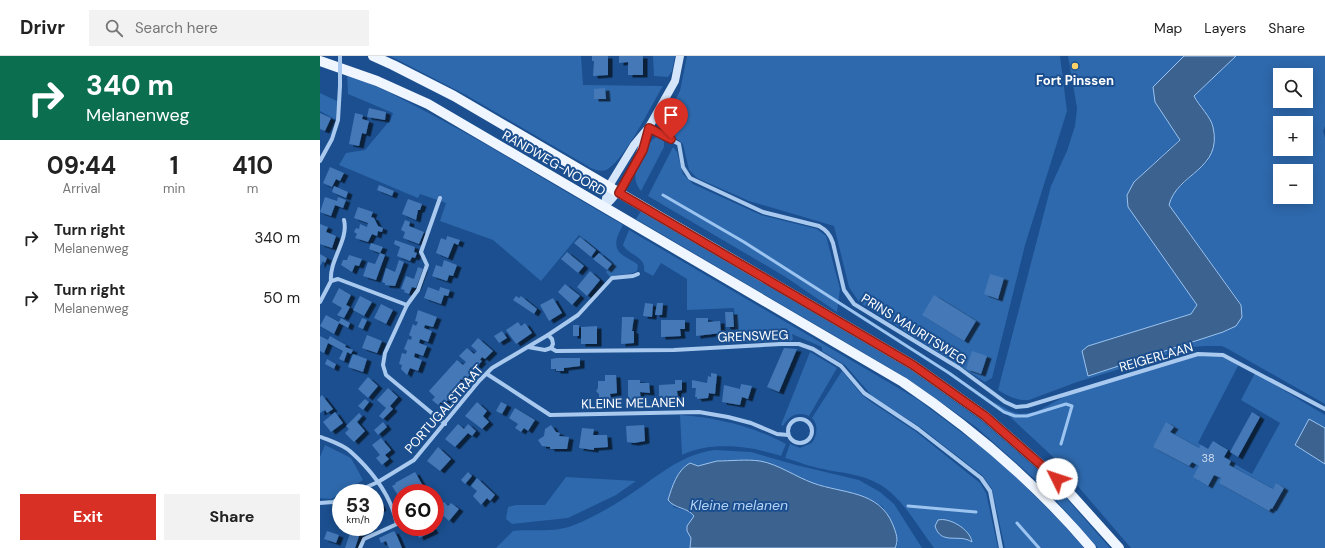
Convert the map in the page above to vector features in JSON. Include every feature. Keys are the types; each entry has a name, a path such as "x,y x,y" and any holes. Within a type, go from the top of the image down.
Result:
{"main road":[{"name":"RANDWEG-NOORD","path":"373,56 393,64 454,96 913,365 979,412 1057,479 1118,548"},
{"name":"RANDWEG-NOORD","path":"320,60 363,75 428,104 903,382 940,407 1007,461 1043,494 1091,548"}],"street":[{"path":"320,161 332,139 338,120 340,56"},
{"path":"604,207 609,186 634,146 649,128 675,81 680,56"},
{"path":"604,207 619,193 643,150 649,128"},
{"name":"PRINS MAURITSWEG","path":"649,128 679,144 684,167 690,178 763,212 818,226 826,230 831,236 844,290 854,304 959,368 989,390"},
{"path":"440,198 421,252 422,256 426,258 427,265 418,290 407,305 385,353 383,365 386,375 445,424"},
{"path":"320,302 331,281 330,272 343,234 345,225 344,220"},
{"name":"PORTUGALSTRAAT","path":"373,484 414,460 492,368 548,335 578,315 612,278 633,276 638,274"},
{"path":"331,281 338,279 407,305"},
{"path":"548,335 554,344 551,348"},
{"name":"GRENSWEG","path":"528,347 545,350 551,348 556,351 674,350 799,344 813,349 841,366 864,393 918,429 981,478 990,491 1001,548"},
{"name":"REIGERLAAN","path":"989,390 1005,402 1016,407 1027,406 1198,354 1223,355 1325,409"},
{"name":"KLEINE MELANEN","path":"486,374 550,415 699,412 751,423 777,434 788,435 794,442 803,443 810,438 812,429 807,421 796,419 788,428 788,435"},
{"path":"320,437 351,451 384,489 397,524 364,539 360,548"},
{"path":"320,503 332,502"}],"shaded area":[{"path":"390,56 581,56 583,85 663,86 637,132 621,156 606,170 600,171 591,168 466,95"},
{"path":"653,56 675,56 672,71 668,77 654,76"},
{"path":"687,56 1060,56 1067,111 1025,245 992,378 985,382 859,302 849,287 834,226 749,201 697,178 689,170 683,144 662,124 680,91"},
{"path":"1068,56 1184,56 1153,87 1155,102 1180,139 1134,182 1128,207 1197,304 1191,314 1088,346 1082,351 1088,376 1223,332 1236,326 1241,304 1169,205 1172,194 1208,161 1213,126 1194,96 1236,56 1325,56 1325,126 1323,131 1325,138 1325,404 1222,346 1192,347 1077,382 1029,400 1016,399 998,390 1051,186 1067,151 1075,126 1077,108"},
{"path":"347,73 383,89 453,126 623,225 617,238 616,246 620,253 638,265 637,271 610,277 606,272 614,263 579,235 541,281 493,240 440,221 446,203 420,194 418,198 339,165 346,153 365,150 391,119 393,113 348,94"},
{"path":"320,93 337,101 336,120 320,111"},
{"path":"656,137 661,138 664,142 664,147 641,191 637,185 636,172 645,152 652,140"},
{"path":"673,147 677,152 683,174 693,184 761,215 817,229 826,236 840,289 837,312 784,276 648,196"},
{"path":"641,211 911,370 982,421 1054,484 1110,548 1098,548 1046,489 976,427 905,377 636,219"},
{"path":"629,230 917,399 1001,462 1057,518 1084,548 1005,548 992,489 983,476 920,427 872,396 845,365 822,351 822,347 792,334 793,339 791,341 736,342 734,308 687,310 687,279 661,263 653,276 644,271 644,266 640,259 629,252 623,245"},
{"path":"810,352 837,368 809,416 801,414 794,415 783,426 781,425"},
{"path":"1210,355 1224,357 1239,364 1198,443 1252,474 1280,423 1241,400 1255,373 1325,415 1325,428 1309,419 1295,445 1325,464 1325,548 1131,548 1051,455 994,402 1010,411 1020,414 1036,412 1071,393 1194,356"},
{"path":"842,371 862,395 915,431 980,483 986,493 998,548 934,548 902,504 879,484 859,476 818,468 785,458 790,444 800,448 812,443 815,437 816,424 812,418"},
{"path":"680,415 708,418 735,424 761,432 786,444 781,456 731,446 705,448 682,455"},
{"path":"325,445 351,458 363,480 356,484 332,484 332,498 320,498 320,457"},
{"path":"714,450 751,452 796,465 859,480 880,492 894,504 922,548 895,548 898,543 883,507 870,499 813,483 760,461 717,461 698,466 690,463 673,507 688,511 694,516 687,531 691,538 690,548 496,548 513,531 560,529 580,523 615,504 676,464 701,453"},
{"path":"566,477 636,481 616,495 568,518 512,524 506,519 508,507 516,505 545,505"}],"water":[{"path":"1184,56 1236,56 1194,96 1212,123 1214,141 1211,153 1206,162 1181,185 1174,194 1169,205 1241,305 1242,317 1236,326 1223,332 1088,376 1082,351 1088,346 1191,314 1197,305 1128,207 1127,195 1134,182 1180,140 1155,102 1153,87"},
{"path":"1309,419 1325,428 1325,464 1295,445"},
{"name":"Kleine melanen","path":"717,461 760,461 824,487 848,492 869,499 879,505 887,514 893,525 897,539 895,548 690,548 691,538 687,531 687,526 694,516 668,500 678,474 685,466 690,463 698,466"},
{"path":"938,520 948,520 958,525 967,533 972,542 941,536 935,526"}],"building":[{"path":"592,56 608,56 608,75 593,76 594,61 592,61"},
{"path":"619,56 643,56 643,75 628,75 628,62 619,63"},
{"path":"605,88 606,99 594,99 594,89"},
{"path":"369,108 386,112 385,120 367,117"},
{"path":"320,113 331,118 325,131 320,129"},
{"path":"355,113 363,115 362,119 369,121 366,134 362,133 359,146 349,144"},
{"path":"330,167 344,173 340,181 336,179 332,187 323,183"},
{"path":"379,185 394,191 392,196 377,190"},
{"path":"334,186 348,192 346,198 332,192"},
{"path":"325,197 337,201 338,197 346,200 343,208 335,205 331,216 320,212"},
{"path":"408,199 422,204 420,210 418,210 416,220 402,214"},
{"path":"358,207 373,212 371,217 374,218 378,226 383,228 382,232 378,231 377,236 372,234 368,242 355,238 357,234 354,232 356,228 359,229 360,224 367,227 368,223 354,218"},
{"path":"405,220 410,222 409,226 424,232 419,244 403,238 405,232 401,230"},
{"path":"320,224 328,227 326,232 336,236 332,248 320,244"},
{"path":"447,236 460,240 458,245 454,243 448,258 436,253 441,238 446,240"},
{"path":"580,237 596,250 591,257 574,243"},
{"path":"395,240 415,247 414,252 417,253 415,258 412,257 410,261 397,256 400,247 394,244"},
{"path":"371,243 383,247 380,253 369,249"},
{"path":"567,252 584,266 578,273 561,259"},
{"path":"380,253 385,255 376,280 363,276 368,262 375,264"},
{"path":"599,253 612,264 607,270 593,259"},
{"path":"320,254 327,258 325,263 323,261 320,266"},
{"path":"349,255 362,259 359,266 355,265 352,272 341,265 343,260 347,260"},
{"path":"399,260 404,262 395,286 385,285 385,283 382,282 386,268 395,272"},
{"path":"444,260 457,265 453,276 449,275 447,281 432,276 436,265 442,267"},
{"path":"418,267 423,269 416,288 412,287 409,294 404,292 405,290 401,289 406,276 414,279"},
{"path":"590,271 600,280 587,296 577,287"},
{"path":"990,274 1004,278 998,299 984,294"},
{"path":"565,284 580,296 572,305 558,292"},
{"path":"428,287 439,291 440,287 450,290 448,296 444,295 441,304 424,298"},
{"path":"339,288 351,295 346,305 350,307 344,318 337,315 342,308 332,302"},
{"path":"934,295 976,321 964,341 922,315"},
{"path":"360,296 372,302 364,316 353,310"},
{"path":"516,296 519,298 521,296 537,309 534,314 513,300"},
{"path":"553,298 562,313 549,321 540,305"},
{"path":"645,303 653,304 652,317 643,316"},
{"path":"657,303 663,303 662,315 655,315"},
{"path":"381,304 393,310 386,324 374,318"},
{"path":"418,310 437,317 433,327 425,325 424,328 432,331 428,342 420,339 419,343 427,346 423,356 415,353 414,357 422,360 418,371 410,368 407,375 401,369 402,365 399,364 402,353 406,354 407,351 404,349 408,339 411,340 412,337 409,335 413,324 416,326 418,322 415,321"},
{"path":"725,312 733,312 734,327 726,327"},
{"path":"326,315 339,322 341,318 350,323 348,328 339,323 334,334 320,326"},
{"path":"622,317 634,317 632,331 634,331 634,343 621,344"},
{"path":"362,318 367,320 363,329 358,327"},
{"path":"696,318 708,318 708,322 720,321 721,333 696,336"},
{"path":"661,320 685,320 685,329 680,329 681,336 661,337"},
{"path":"518,322 521,326 525,323 532,333 516,344 506,330"},
{"path":"573,325 579,325 579,336 573,336"},
{"path":"597,326 597,344 581,344 581,327"},
{"path":"502,331 507,338 499,343 494,336"},
{"path":"367,335 382,341 377,353 362,348"},
{"path":"320,336 328,340 330,336 346,345 345,347 353,350 351,354 347,352 344,361 339,359 343,351 328,343 324,353 320,351"},
{"path":"478,338 493,351 485,359 482,357 480,360 482,361 474,370 471,367 469,370 472,373 464,381 461,379 459,382 462,384 454,393 451,390 449,393 452,396 444,404 441,402 438,405 432,400 435,397 429,391 457,360 463,365 466,362 459,356 467,348 474,354 477,351 471,346"},
{"path":"784,348 797,349 779,392 767,387"},
{"path":"972,351 987,356 981,374 966,369"},
{"path":"353,354 367,359 363,372 348,367"},
{"path":"580,358 580,366 564,368 564,371 556,371 556,369 551,369 551,359"},
{"path":"327,359 336,364 334,369 325,364"},
{"path":"711,373 717,374 715,394 709,393 708,398 697,399 697,397 695,397 696,388 692,388 692,380 707,383 708,376 711,377"},
{"path":"605,375 616,375 617,393 610,394 611,400 599,401 599,394 596,391 598,388 598,381 605,381"},
{"path":"368,377 378,386 368,398 358,389"},
{"path":"628,380 640,380 640,383 649,383 650,393 640,392 641,400 628,400"},
{"path":"675,380 682,380 682,390 677,391 678,398 659,399 659,385 675,384"},
{"path":"741,384 752,386 748,399 742,397 740,405 722,402 724,385 740,389"},
{"path":"388,388 398,397 390,406 393,409 383,419 379,416 386,408 377,400"},
{"path":"322,395 333,409 327,413 325,410 320,413 320,397"},
{"path":"365,399 369,402 363,410 358,406"},
{"path":"477,402 487,411 483,416 489,422 482,429 465,416"},
{"path":"501,402 507,405 502,414 496,411"},
{"path":"515,408 535,420 528,431 524,428 521,432 515,428 518,424 509,418"},
{"path":"335,412 343,423 331,432 323,422"},
{"path":"1252,412 1260,417 1238,457 1230,452"},
{"path":"359,413 362,416 357,422 365,431 354,442 345,433 349,429 346,426"},
{"path":"383,422 387,427 378,435 374,430"},
{"path":"1166,422 1174,427 1170,432 1199,448 1201,445 1208,449 1213,441 1228,450 1224,457 1231,461 1229,465 1273,489 1276,483 1284,488 1272,509 1271,508 1269,511 1219,483 1221,478 1214,475 1208,486 1193,477 1199,466 1192,462 1189,466 1153,447"},
{"path":"458,424 464,429 468,424 476,431 472,436 468,433 455,447 445,439"},
{"path":"551,425 556,432 560,433 559,436 569,437 567,449 550,449 550,447 542,446 538,440 544,436 545,429"},
{"path":"644,425 645,441 634,443 627,442 626,426"},
{"path":"582,428 594,429 593,435 607,435 608,447 594,448 594,450 579,448"},
{"path":"381,438 391,450 385,455 389,459 382,465 376,458 380,455 372,445"},
{"path":"438,447 451,459 440,471 427,461"},
{"path":"415,472 422,484 396,484 395,483"},
{"path":"468,472 472,476 465,484 461,480"},
{"path":"477,478 495,495 490,501 487,498 481,505 473,496 477,491 471,486"},
{"path":"444,502 448,506 451,503 459,509 449,521 444,516"},
{"path":"327,531 332,533 332,536 339,536 336,543 324,539"},
{"path":"392,532 392,536 397,536 402,548 389,548 386,541 381,543 379,538"},
{"path":"349,536 359,536 355,548 345,548"}],"waterway":[{"path":"663,195 744,242 949,373 1004,412 1015,416 1027,416 1066,404 1072,406 1061,444"},
{"path":"908,506 976,512"},
{"path":"1017,523 1039,548"}],"place":[{"name":"Fort Pinssen","path":"1075,66"}],"route":[{"path":"671,139 649,128 643,150 619,193 913,365 985,416 1057,479"}]}
